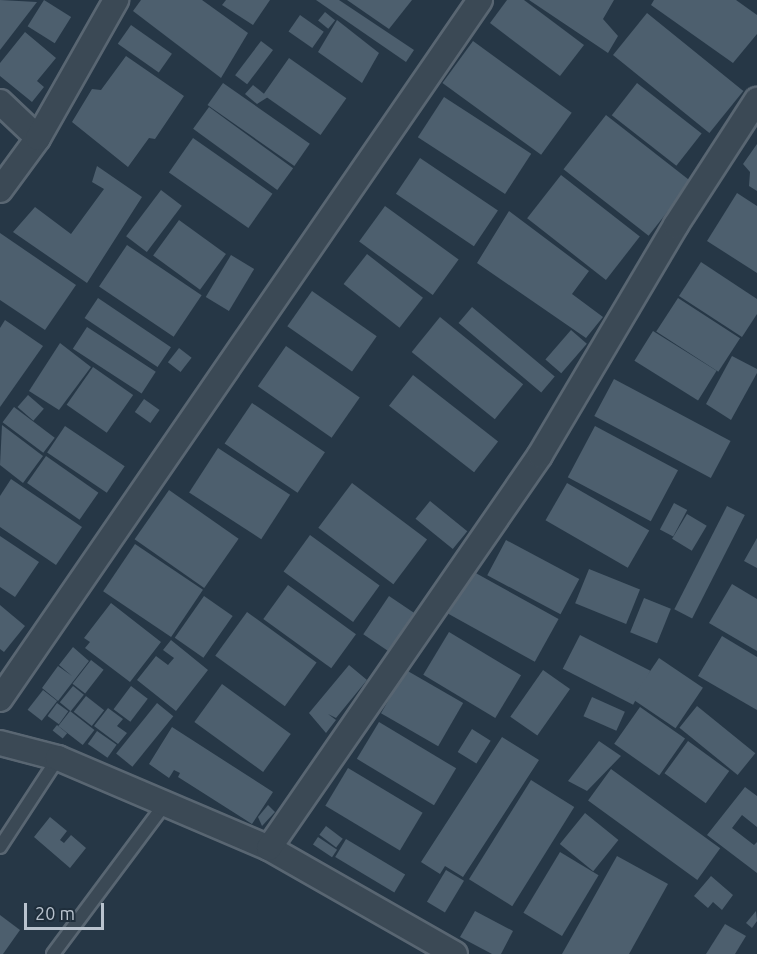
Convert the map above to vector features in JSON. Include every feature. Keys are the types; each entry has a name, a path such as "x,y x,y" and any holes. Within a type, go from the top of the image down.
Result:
{"street":[{"path":"0,190 38,138 116,0"},
{"path":"0,699 480,0"},
{"path":"269,848 540,455 676,225 757,100"},
{"path":"0,102 38,138"},
{"path":"0,743 58,758 269,848 455,954"}],"lane":[{"path":"0,847 58,758"},
{"path":"53,954 165,804"}],"building":[{"path":"0,0 37,2 0,50"},
{"path":"44,0 71,17 55,43 28,26"},
{"path":"141,0 202,0 248,33 221,78 133,11"},
{"path":"226,0 270,0 253,25 222,5"},
{"path":"316,0 339,0 414,50 406,62"},
{"path":"347,0 412,0 389,29"},
{"path":"507,0 524,0 584,45 560,76 490,23"},
{"path":"529,0 614,0 603,19 618,36 608,53"},
{"path":"654,0 736,0 757,15 757,34 733,63 651,5"},
{"path":"325,12 335,20 328,29 318,21"},
{"path":"647,13 743,91 709,133 613,55"},
{"path":"300,15 324,32 312,48 289,31"},
{"path":"337,20 379,53 362,83 318,52"},
{"path":"131,25 172,54 159,73 118,44"},
{"path":"25,32 56,58 37,81 44,87 32,102 0,76 0,63"},
{"path":"261,41 273,50 247,84 235,75"},
{"path":"473,41 572,113 541,155 442,83"},
{"path":"126,56 184,96 155,139 149,138 128,167 72,122 92,89 101,90"},
{"path":"289,58 346,98 321,135 263,95"},
{"path":"223,83 310,144 294,166 208,105"},
{"path":"637,83 702,133 676,166 612,115"},
{"path":"253,85 268,97 257,104 245,94"},
{"path":"444,97 531,154 505,194 418,137"},
{"path":"209,107 293,168 277,190 193,129"},
{"path":"606,115 691,181 649,236 564,169"},
{"path":"193,138 272,194 248,228 169,172"},
{"path":"757,144 757,191 749,186 750,172 743,164"},
{"path":"420,158 498,211 474,246 396,194"},
{"path":"97,166 142,197 87,283 13,232 35,207 71,234 104,189 92,182"},
{"path":"561,175 640,237 606,280 527,218"},
{"path":"161,190 182,206 147,252 126,236"},
{"path":"737,193 757,206 757,273 707,241"},
{"path":"385,206 459,259 433,295 359,242"},
{"path":"509,211 589,271 572,294 603,317 586,338 477,263"},
{"path":"179,220 226,254 200,290 153,256"},
{"path":"0,233 76,285 45,330 0,300"},
{"path":"127,245 202,295 174,337 99,286"},
{"path":"367,254 423,298 400,328 344,284"},
{"path":"231,255 254,269 229,311 206,297"},
{"path":"701,262 757,299 757,314 742,337 679,296"},
{"path":"312,291 377,336 352,372 287,326"},
{"path":"98,298 171,347 158,367 85,318"},
{"path":"678,298 740,338 718,372 656,332"},
{"path":"472,307 555,376 541,393 459,323"},
{"path":"440,317 523,384 495,419 412,352"},
{"path":"5,320 43,346 0,407 0,328"},
{"path":"87,327 156,372 142,393 73,349"},
{"path":"571,330 587,344 561,373 545,359"},
{"path":"653,331 717,371 698,400 634,361"},
{"path":"60,343 91,367 59,410 29,391"},
{"path":"286,346 360,398 332,438 258,386"},
{"path":"179,348 192,358 181,372 168,362"},
{"path":"732,356 757,369 757,373 731,420 706,404"},
{"path":"93,367 133,395 107,433 67,405"},
{"path":"413,375 498,441 474,472 389,406"},
{"path":"614,379 731,441 711,478 594,416"},
{"path":"28,395 44,409 33,421 18,407"},
{"path":"144,399 160,410 150,423 135,412"},
{"path":"252,403 325,452 298,493 225,444"},
{"path":"14,407 55,438 43,453 3,422"},
{"path":"2,425 43,456 23,483 0,465"},
{"path":"65,426 125,466 107,493 47,453"},
{"path":"595,426 678,470 651,521 568,477"},
{"path":"218,448 290,495 261,539 189,492"},
{"path":"46,456 98,493 79,520 27,483"},
{"path":"11,479 82,527 56,565 0,527 0,496"},
{"path":"352,483 427,540 393,584 318,528"},
{"path":"567,483 649,530 628,568 546,520"},
{"path":"169,490 239,539 204,588 135,539"},
{"path":"430,501 467,531 453,549 416,519"},
{"path":"674,503 687,510 673,537 660,529"},
{"path":"727,506 745,515 692,618 674,609"},
{"path":"687,514 707,526 692,551 672,539"},
{"path":"310,535 380,586 353,622 284,571"},
{"path":"0,536 39,562 15,597 0,587"},
{"path":"757,538 757,568 744,561"},
{"path":"506,540 579,579 561,614 487,575"},
{"path":"135,544 203,590 171,637 103,591"},
{"path":"589,569 640,590 626,624 575,603"},
{"path":"472,571 559,619 535,662 448,614"},
{"path":"732,584 757,599 757,651 709,623"},
{"path":"288,585 356,634 331,668 263,619"},
{"path":"204,596 233,616 203,658 175,638"},
{"path":"389,596 414,613 388,651 363,634"},
{"path":"644,598 671,609 657,643 630,632"},
{"path":"111,603 161,642 130,682 85,648 90,642 84,638"},
{"path":"0,605 25,626 4,652 0,649"},
{"path":"247,612 317,663 285,706 215,656"},
{"path":"449,632 521,675 495,718 423,675"},
{"path":"580,635 650,671 633,705 563,669"},
{"path":"722,636 757,657 757,710 698,676"},
{"path":"171,640 208,670 176,711 137,680 156,656 168,665 174,658 163,650"},
{"path":"73,647 89,661 58,701 42,688 58,666 72,676 59,665"},
{"path":"659,658 703,688 676,728 632,699"},
{"path":"91,660 104,670 85,693 73,684"},
{"path":"349,665 367,680 336,718 328,714 336,720 326,733 309,713"},
{"path":"406,670 463,703 438,746 381,713"},
{"path":"543,670 570,689 537,736 510,717"},
{"path":"222,684 291,734 263,772 194,722"},
{"path":"73,686 84,695 71,711 60,702"},
{"path":"131,686 148,699 130,722 114,709"},
{"path":"43,690 57,701 42,721 28,710"},
{"path":"86,696 104,710 92,726 74,712"},
{"path":"592,697 625,712 616,731 583,716"},
{"path":"57,703 68,711 59,724 48,716"},
{"path":"157,703 173,716 132,767 116,754"},
{"path":"697,706 755,753 738,775 679,728"},
{"path":"640,707 685,739 659,775 614,744"},
{"path":"108,708 123,719 117,726 127,733 118,744 94,726"},
{"path":"70,711 94,730 83,745 58,726"},
{"path":"379,722 456,768 434,805 357,759"},
{"path":"57,725 67,733 63,739 53,730"},
{"path":"172,727 273,792 252,824 178,777 180,773 174,770 169,778 149,764"},
{"path":"472,729 491,741 476,764 458,752"},
{"path":"97,731 117,745 107,758 88,744"},
{"path":"502,737 539,760 463,877 445,866 440,874 421,862"},
{"path":"599,741 621,756 587,791 568,781"},
{"path":"688,741 729,771 706,803 664,773"},
{"path":"348,768 423,813 400,851 325,806"},
{"path":"611,769 720,848 697,880 588,801"},
{"path":"531,780 574,807 512,906 469,879"},
{"path":"745,787 757,796 757,827 742,815 732,828 754,845 757,842 757,873 707,835"},
{"path":"268,805 275,812 262,826 258,817"},
{"path":"585,813 618,840 593,871 560,844"},
{"path":"50,817 67,831 60,840 64,843 71,835 86,848 70,868 34,837"},
{"path":"326,826 343,839 336,847 319,835"},
{"path":"318,837 337,850 332,857 313,844"},
{"path":"346,839 405,875 394,893 335,857"},
{"path":"560,852 599,875 562,936 523,913"},
{"path":"617,856 668,884 629,954 562,954"},
{"path":"446,870 464,881 445,913 427,902"},
{"path":"711,876 733,895 722,910 713,902 708,908 694,896"},
{"path":"475,911 513,931 501,954 492,954 460,937"},
{"path":"756,911 757,921 752,928 746,923"},
{"path":"0,915 20,930 3,954 0,954"},
{"path":"725,924 746,936 735,954 706,954"}]}
